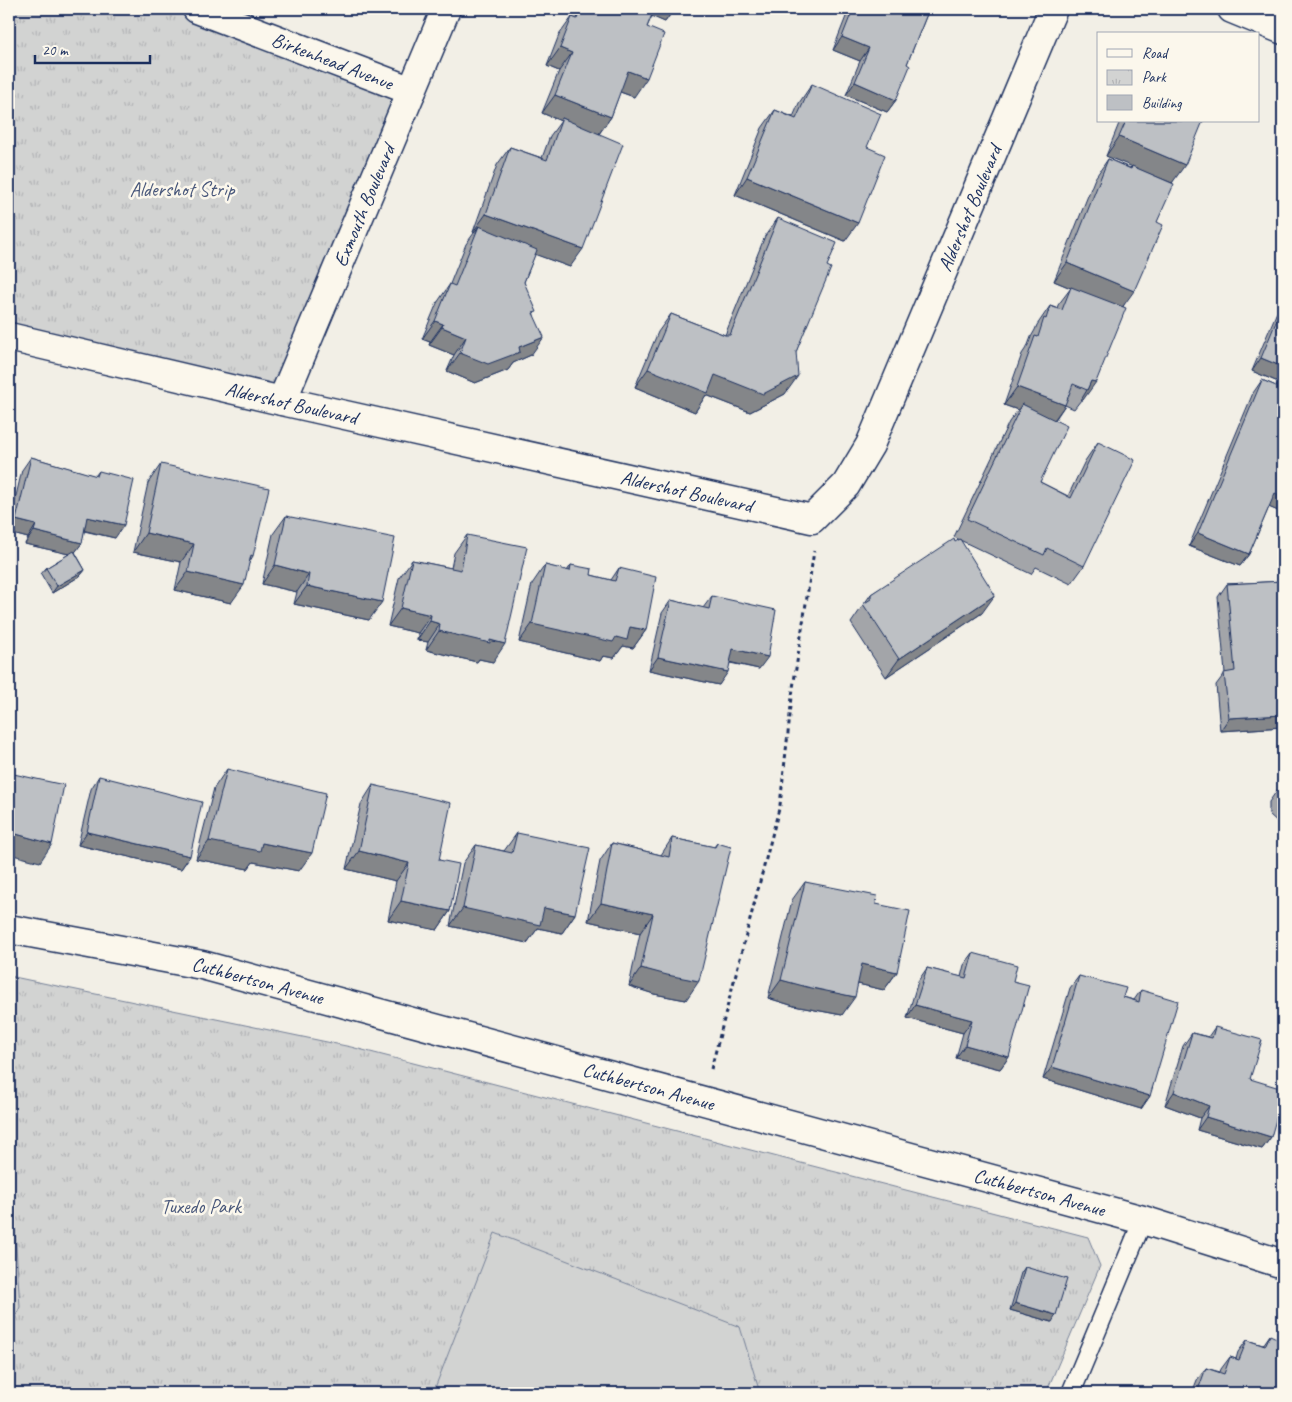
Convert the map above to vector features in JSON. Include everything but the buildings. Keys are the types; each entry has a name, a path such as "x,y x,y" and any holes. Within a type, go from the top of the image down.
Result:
{"street":[{"name":"Birkenhead Avenue","path":"197,9 412,91"},
{"name":"Exmouth Boulevard","path":"282,401 446,9"},
{"name":"Aldershot Boulevard","path":"9,337 282,401 812,519 846,485 870,445 1053,9"},
{"path":"1232,9 1283,30"},
{"name":"Cuthbertson Avenue","path":"9,929 202,965 1143,1220 1283,1264"}],"lane":[{"path":"1071,1393 1143,1220"}],"path":[{"path":"704,1101 780,805 793,688 814,551 812,519"}],"green space":[{"name":"Aldershot Strip","path":"9,9 197,9 412,91 282,401 9,337"},
{"name":"Tuxedo Park","path":"9,976 351,1047 1088,1237 1100,1266 1046,1393 9,1393"},
{"path":"9,1140 20,1307 9,1331"},
{"path":"495,1233 740,1327 760,1393 433,1393"}]}
